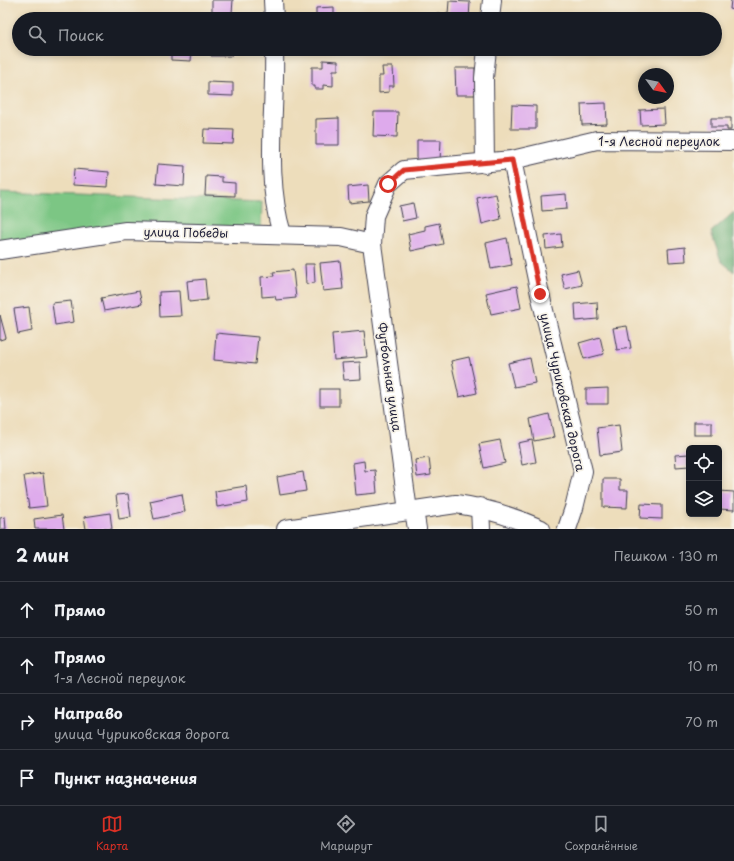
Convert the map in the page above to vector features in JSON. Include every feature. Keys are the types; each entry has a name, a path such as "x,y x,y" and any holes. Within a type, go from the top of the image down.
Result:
{"street":[{"path":"273,0 274,12"},
{"path":"491,12 492,0"},
{"path":"274,56 272,157 276,215 282,234"},
{"path":"485,164 484,78 486,56"},
{"name":"1-я Лесной переулок","path":"485,164 512,160 597,140 734,141"},
{"name":"улица Чуриковская дорога","path":"512,160 540,294 583,471 567,529"},
{"name":"Футбольная улица","path":"417,529 411,510 372,244 374,216 388,184 404,170 485,164"},
{"name":"улица Победы","path":"0,250 126,231 282,234 341,237 372,244"},
{"path":"286,529 456,504 480,507 541,529"},
{"path":"480,507 481,529"}],"green space":[{"path":"0,192 262,202 261,231 0,243"},
{"path":"734,212 734,272 721,261 711,232"}],"building":[{"path":"212,0 233,0 232,12 212,12"},
{"path":"731,0 734,0 734,10 730,9"},
{"path":"449,1 470,2 469,12 448,12"},
{"path":"334,7 334,12 316,12 316,8"},
{"path":"171,56 191,56 191,61 171,60"},
{"path":"323,60 338,61 338,70 333,70 333,86 323,85 323,89 315,89 315,86 312,86 312,67 323,67"},
{"path":"382,67 393,67 394,86 389,86 389,92 379,93 379,76 383,76"},
{"path":"455,68 475,68 475,95 456,95"},
{"path":"208,82 233,83 233,96 208,95"},
{"path":"606,103 607,124 582,125 581,104"},
{"path":"512,105 536,106 536,129 511,129"},
{"path":"664,109 665,124 641,125 640,110"},
{"path":"374,112 398,112 397,137 373,136"},
{"path":"339,118 339,145 316,145 316,119"},
{"path":"711,118 731,118 731,130 727,130 727,127 711,127"},
{"path":"204,129 234,130 233,144 203,143"},
{"path":"417,140 441,140 440,161 417,161"},
{"path":"158,164 185,166 184,186 156,184"},
{"path":"74,169 109,172 108,187 73,185"},
{"path":"206,176 222,177 222,182 235,183 235,196 205,195"},
{"path":"368,185 369,201 349,203 348,187"},
{"path":"496,194 501,219 482,224 477,198"},
{"path":"566,194 567,209 542,211 541,196"},
{"path":"413,203 416,218 402,221 399,206"},
{"path":"439,223 443,244 411,251 408,234 425,230 425,226"},
{"path":"561,234 562,247 546,249 545,236"},
{"path":"507,238 512,265 491,269 486,243"},
{"path":"685,247 686,261 669,262 668,249"},
{"path":"340,261 343,289 323,291 320,263"},
{"path":"305,264 314,264 315,283 306,284"},
{"path":"293,270 296,298 276,300 275,296 262,297 261,277 274,276 273,272"},
{"path":"578,270 582,285 565,289 561,274"},
{"path":"205,279 207,300 189,302 187,281"},
{"path":"517,286 521,308 491,314 486,293"},
{"path":"139,291 142,304 104,311 101,298"},
{"path":"179,291 181,316 160,317 159,292"},
{"path":"71,301 74,322 55,325 52,303"},
{"path":"597,302 598,319 576,321 575,304"},
{"path":"29,307 32,331 18,334 14,309"},
{"path":"0,315 6,338 0,340"},
{"path":"627,326 631,348 617,350 613,328"},
{"path":"364,331 367,357 334,360 332,334"},
{"path":"216,333 258,337 255,364 214,360"},
{"path":"600,337 604,354 584,359 579,343"},
{"path":"469,357 477,393 459,397 451,361"},
{"path":"530,358 535,383 514,387 508,363"},
{"path":"360,362 361,379 344,380 342,363"},
{"path":"608,388 608,404 586,404 586,389"},
{"path":"320,389 339,389 339,406 320,406"},
{"path":"549,414 554,437 534,441 530,419"},
{"path":"694,422 712,422 712,435 694,435"},
{"path":"619,425 622,452 600,455 597,428"},
{"path":"500,440 505,463 484,468 479,444"},
{"path":"532,440 536,462 522,465 518,443"},
{"path":"686,454 686,466 676,467 675,455"},
{"path":"429,458 431,475 417,477 415,460"},
{"path":"364,461 365,471 375,470 377,493 356,495 353,463"},
{"path":"303,472 306,491 280,495 277,477"},
{"path":"43,473 47,506 29,508 24,476"},
{"path":"603,479 620,479 620,490 628,490 627,508 603,507"},
{"path":"246,486 248,502 217,507 215,491"},
{"path":"722,491 734,492 734,510 722,509"},
{"path":"128,494 131,517 119,519 116,495"},
{"path":"182,494 185,512 154,519 150,501"},
{"path":"641,504 662,505 662,519 640,518"},
{"path":"110,513 112,529 86,529 84,517"},
{"path":"62,515 64,529 35,529 34,519"},
{"path":"5,517 6,529 0,529 0,518"}],"route":[{"path":"388,184 404,170 485,164 512,160 540,294"}]}
